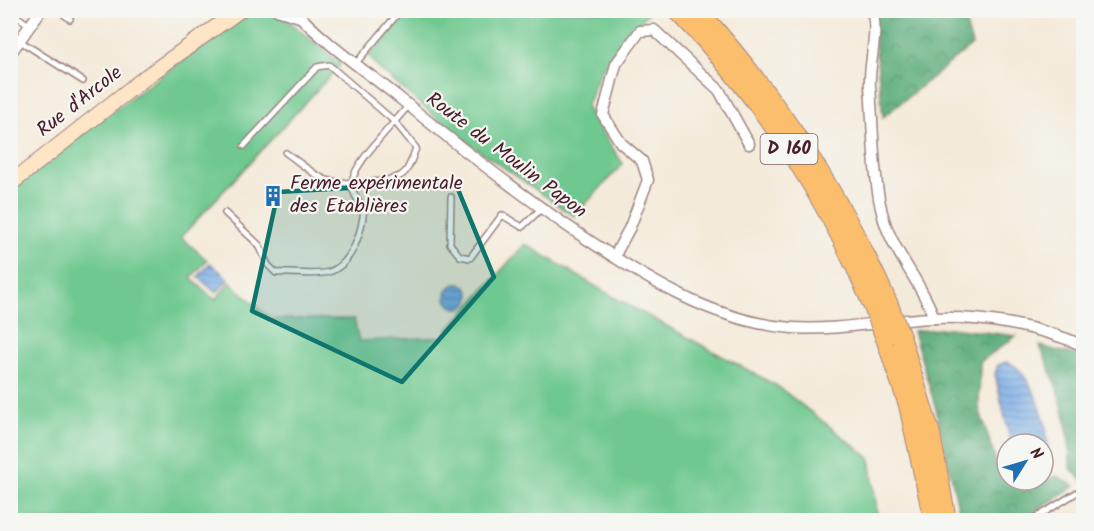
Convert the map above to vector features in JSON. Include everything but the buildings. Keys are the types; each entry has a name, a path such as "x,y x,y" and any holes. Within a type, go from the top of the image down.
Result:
{"highway":[{"name":"D 160","path":"677,10 714,50 782,137 881,306"},
{"name":"D 160","path":"698,10 759,81 806,148 846,213 931,434 947,520"},
{"name":"D 160","path":"894,339 933,520"}],"main road":[{"name":"Rue d'Arcole","path":"147,76 181,42 223,10"},
{"name":"Rue d'Arcole","path":"10,184 147,76 240,10"}],"street":[{"path":"10,54 41,10"},
{"name":"Route du Moulin Papon","path":"277,10 297,14 464,152 541,208 614,257 702,306 747,320 791,327 841,328 934,318 1025,328 1083,346"},
{"path":"870,10 875,16 876,27 869,77 884,219 895,244 927,299 934,318"},
{"path":"614,257 630,227 648,180 642,161 621,143 603,115 616,64 640,31 654,30 719,90 748,144"}],"lane":[{"path":"58,10 70,19"},
{"path":"356,63 401,10"},
{"path":"10,11 30,26"},
{"path":"20,41 83,81"},
{"path":"244,146 317,67 329,65 395,122 416,148 405,173 392,180 352,181 341,185 324,179 286,153"},
{"path":"225,213 260,245 268,265 276,273 328,272 345,262 362,223 364,208 353,195 352,181 357,168 408,105"},
{"path":"451,197 450,244 460,256 470,258 502,215 522,227 541,208"},
{"path":"1034,519 1083,488"}],"highlighted area":[{"path":"455,182 494,277 402,382 252,311 278,192"}],"green space":[{"path":"408,11 645,11 648,13 601,70 586,107 623,164 574,216 458,136 378,68 369,56"},
{"path":"869,11 962,11 972,45 883,117 872,13"},
{"path":"280,14 341,64 181,237 207,260 191,278 215,300 230,282 271,319 354,319 359,341 442,337 525,244 615,298 777,386 870,458 878,520 11,520 10,186 244,15"},
{"path":"950,328 1016,336 980,362 979,408 995,458 995,492 1055,492 1055,477 1057,476 1075,486 1031,514 1030,520 961,520 936,409 913,331"},
{"path":"1040,346 1083,357 1083,481 1070,468 1066,421"}],"water":[{"path":"210,263 229,279 216,293 198,277"},
{"path":"458,284 463,285 469,291 469,301 463,307 458,308 453,307 447,301 446,296 447,291 453,285"},
{"path":"1006,362 1025,377 1040,406 1046,432 1008,432 995,374 998,365"}],"place":[{"name":"Ferme expérimentale des Etablières","path":"273,196"}]}
